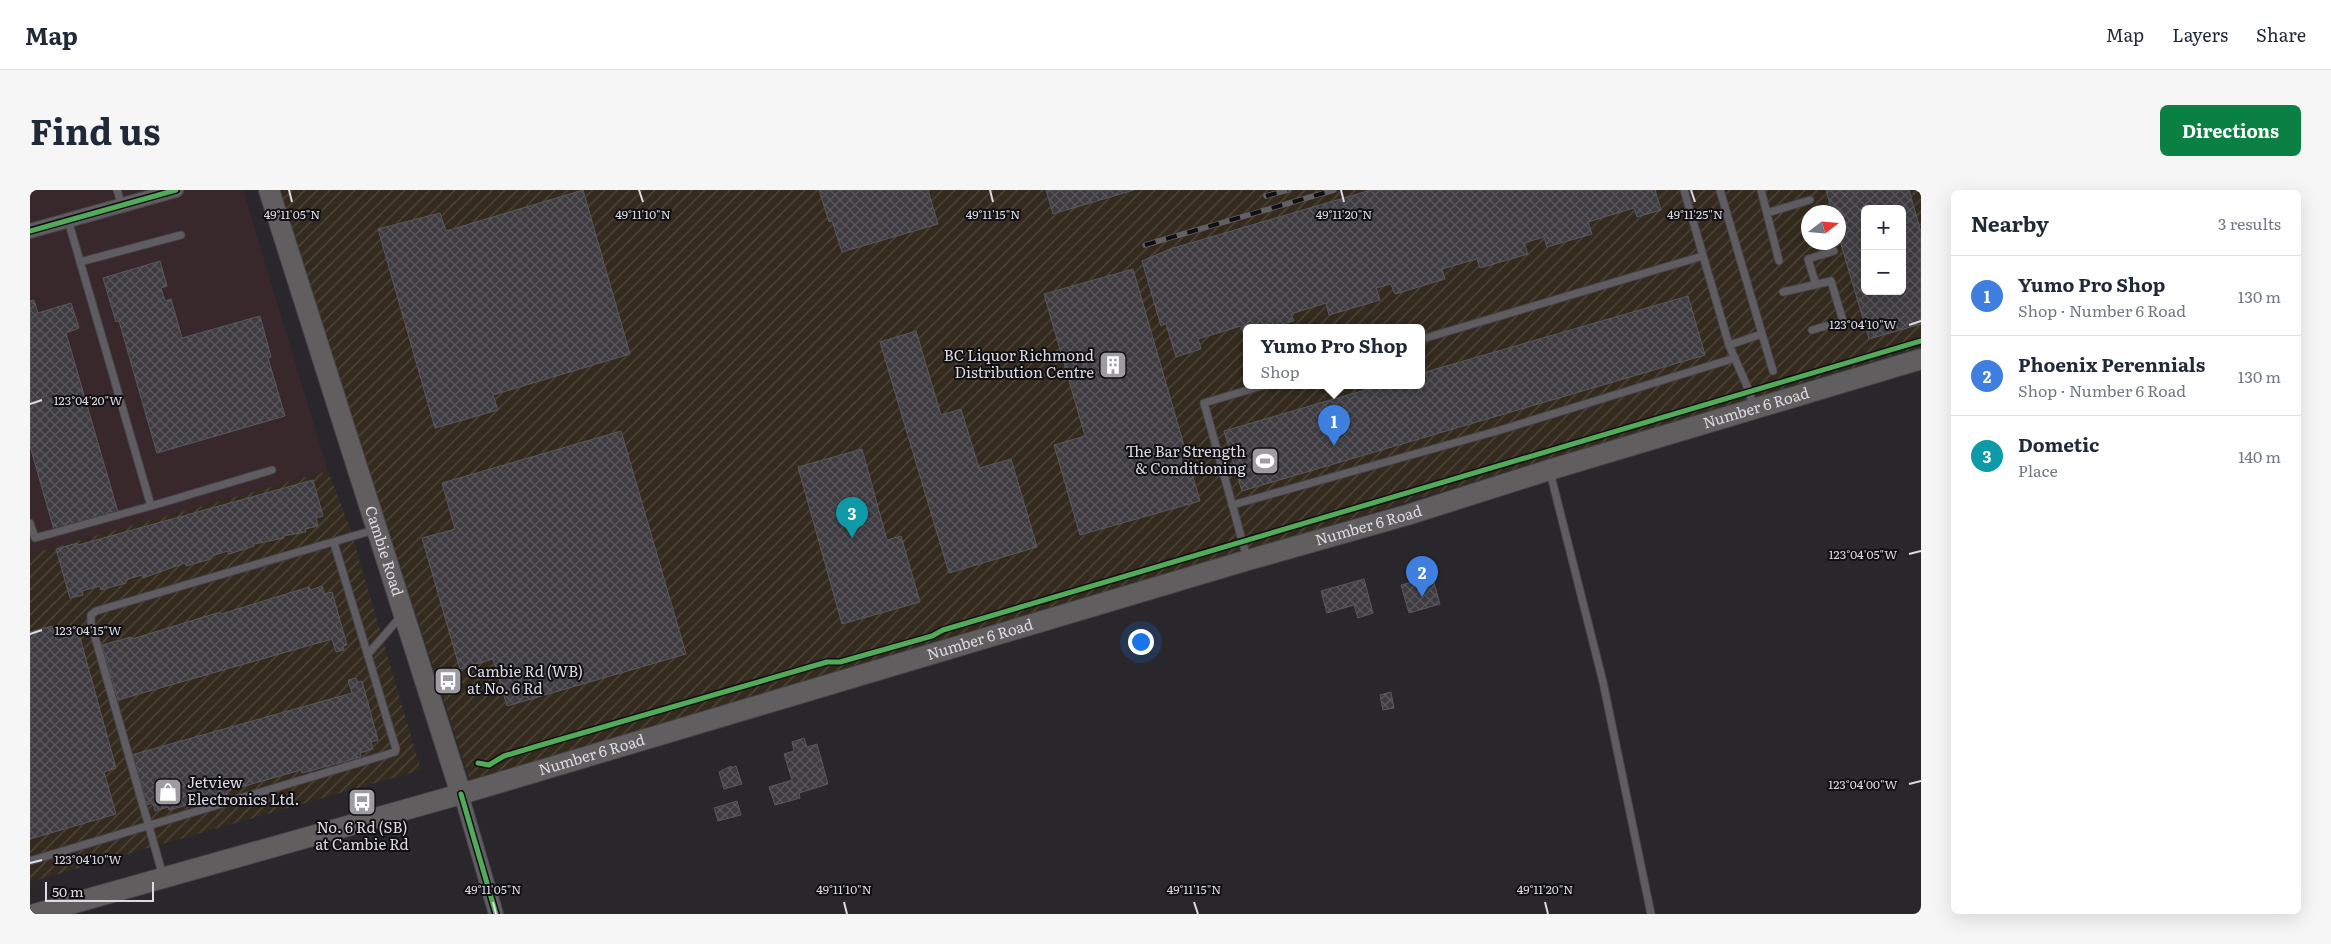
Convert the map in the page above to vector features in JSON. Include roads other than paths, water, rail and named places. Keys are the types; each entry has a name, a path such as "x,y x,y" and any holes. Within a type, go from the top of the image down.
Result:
{"main road":[{"name":"Cambie Road","path":"269,190 461,794"},
{"name":"Number 6 Road","path":"35,914 461,794 1248,560 1407,515 1549,470 1921,358"}],"street":[{"path":"30,231 176,190"},
{"name":"Cambie Road","path":"461,794 496,914"}],"lane":[{"path":"117,190 122,206"},
{"path":"1684,190 1729,345 1750,393 1754,408"},
{"path":"1720,190 1773,370"},
{"path":"1761,190 1779,261"},
{"path":"1767,214 1810,200"},
{"path":"68,220 151,506"},
{"path":"80,262 181,236"},
{"path":"1816,285 1808,260 1834,251"},
{"path":"1425,338 1703,256"},
{"path":"1783,292 1832,281 1843,321 1812,330"},
{"path":"1729,345 1762,334"},
{"path":"1232,505 1497,431 1734,358"},
{"path":"1248,560 1204,403 1251,389"},
{"path":"30,523 32,539 272,470"},
{"path":"1549,470 1604,682 1651,914"},
{"path":"163,878 91,623 91,615 377,529"},
{"path":"30,861 395,752 396,749 334,543"},
{"path":"368,654 404,613"}],"railway":[{"path":"1266,196 1288,190"},
{"path":"1145,245 1334,190"}],"place":[{"name":"BC Liquor Richmond Distribution Centre","path":"1113,365"},
{"name":"Yumo Pro Shop","path":"1334,446"},
{"name":"The Bar Strength & Conditioning","path":"1265,461"},
{"name":"Dometic","path":"852,538"},
{"name":"Phoenix Perennials","path":"1422,597"},
{"name":"Cambie Rd (WB) at No. 6 Rd","path":"448,681"},
{"name":"Jetview Electronics Ltd.","path":"168,792"},
{"name":"No. 6 Rd (SB) at Cambie Rd","path":"362,802"}]}
